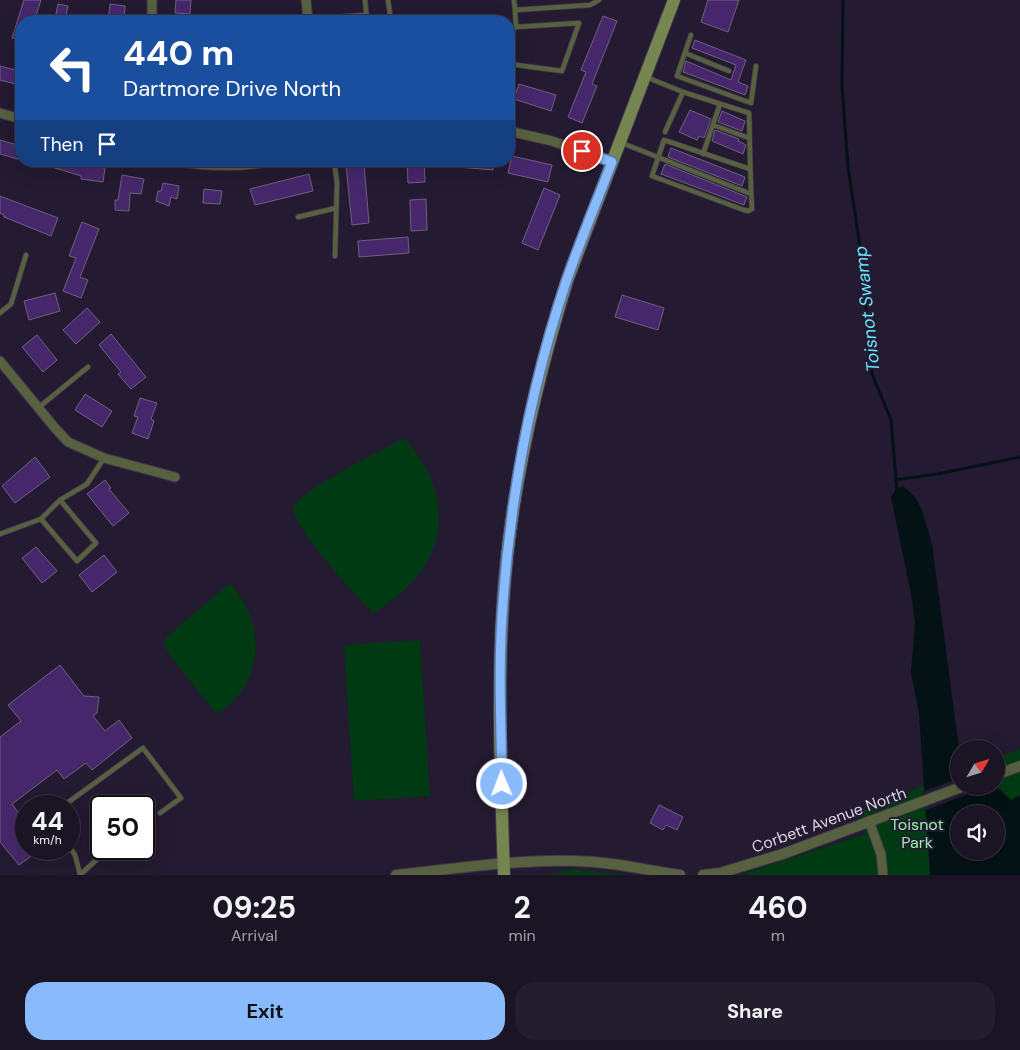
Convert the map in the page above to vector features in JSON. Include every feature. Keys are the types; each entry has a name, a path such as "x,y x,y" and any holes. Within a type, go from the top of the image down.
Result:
{"main road":[{"path":"503,869 501,645 503,602 515,497 526,430 553,324 568,278 672,1"}],"street":[{"path":"152,0 152,15"},
{"path":"306,0 308,15"},
{"path":"0,113 15,117"},
{"path":"515,132 552,141 612,162"},
{"path":"0,361 68,442 104,458 175,477"},
{"path":"1005,771 1020,766"},
{"name":"Corbett Avenue North","path":"703,875 720,873 754,864 950,791"},
{"path":"869,821 881,854 882,875"},
{"path":"396,875 503,869 566,861 619,864 680,875"}],"lane":[{"path":"365,0 366,15"},
{"path":"388,0 390,15"},
{"path":"514,0 516,27 579,23 562,71 515,65"},
{"path":"558,0 558,7"},
{"path":"515,10 590,5 599,0"},
{"path":"691,35 678,76 751,103"},
{"path":"685,53 729,71"},
{"path":"750,170 664,140 652,176 748,211 752,208 749,113 756,66"},
{"path":"645,76 683,92 749,113"},
{"path":"665,132 683,92"},
{"path":"703,154 720,104"},
{"path":"713,125 749,138"},
{"path":"620,142 751,194"},
{"path":"335,167 337,182 335,256"},
{"path":"298,217 336,208"},
{"path":"0,313 11,304 26,255"},
{"path":"38,408 88,367"},
{"path":"0,534 41,519 60,500 87,484 104,458"},
{"path":"41,519 77,561 96,543 60,500"},
{"path":"78,795 143,748 181,798 160,813"},
{"path":"76,860 80,874 96,860"}],"green space":[{"path":"404,438 422,462 434,487 439,511 437,534 430,556 416,577 397,596 373,613 313,544 295,516 294,507 311,491 326,481"},
{"path":"230,583 243,602 250,617 254,629 255,655 248,681 241,692 217,714 170,656 164,645 166,638 170,634"},
{"path":"420,640 430,796 354,801 344,645"},
{"name":"Toisnot Park","path":"1020,749 1020,875 740,875 865,834 856,812 950,775 950,795 1005,795 1005,755"},
{"path":"572,869 627,875 549,875"}],"shaded area":[{"path":"903,486 915,497 922,510 932,544 958,740 950,740 950,795 1005,794 1011,800 1020,795 1020,875 930,875 919,714 911,672 915,623 891,497 896,489"}],"pier":[{"path":"950,781 950,795 966,795 926,810 922,792"}],"building":[{"path":"24,0 41,0 36,15 19,15"},
{"path":"176,0 191,0 190,14 175,13"},
{"path":"708,0 739,0 728,32 701,22"},
{"path":"58,4 68,6 66,15 56,14"},
{"path":"110,4 125,6 124,15 109,15"},
{"path":"603,16 617,21 592,84 597,86 582,123 568,117 586,72 581,70"},
{"path":"15,28 15,39 12,38"},
{"path":"695,40 746,60 738,82 748,86 745,95 683,72 686,61 731,80 736,65 692,48"},
{"path":"0,66 15,70 15,84 0,80"},
{"path":"519,84 556,95 551,111 515,99"},
{"path":"690,110 711,119 704,138 699,136 697,140 679,132"},
{"path":"722,111 745,121 742,131 718,122"},
{"path":"715,130 739,139 738,141 746,145 743,154 712,141"},
{"path":"0,140 15,144 15,158 0,154"},
{"path":"671,148 745,177 742,186 668,157"},
{"path":"515,157 552,165 548,182 508,173 509,167 515,167"},
{"path":"665,164 747,197 744,205 661,174"},
{"path":"52,167 105,168 103,182 81,179 81,176"},
{"path":"346,167 364,167 369,223 352,225"},
{"path":"407,167 424,167 425,182 408,183"},
{"path":"458,167 493,167 493,170"},
{"path":"309,174 313,191 255,205 250,189"},
{"path":"122,175 144,179 141,194 130,193 129,211 115,210 115,200 118,200"},
{"path":"163,183 179,186 177,199 171,197 169,206 156,201 158,191 161,191"},
{"path":"544,188 560,195 538,250 522,243"},
{"path":"204,189 222,191 220,204 203,203"},
{"path":"0,196 58,218 51,236 4,217 0,213"},
{"path":"426,199 427,230 411,231 410,200"},
{"path":"82,222 99,229 80,277 88,280 81,298 63,291 76,258 69,256"},
{"path":"408,237 409,253 359,257 358,241"},
{"path":"55,293 60,311 29,320 24,301"},
{"path":"622,295 664,308 658,330 615,317"},
{"path":"87,308 100,322 76,344 63,330"},
{"path":"111,334 146,377 131,389 118,374 121,372 99,345"},
{"path":"37,335 57,360 43,372 22,347"},
{"path":"85,394 112,411 102,427 75,410"},
{"path":"140,398 157,403 151,419 154,421 148,439 132,433 138,417 134,416"},
{"path":"35,457 50,477 15,503 2,486"},
{"path":"105,480 111,488 109,489 129,513 113,526 87,494"},
{"path":"36,547 57,571 42,583 22,558"},
{"path":"104,555 117,572 92,592 79,575"},
{"path":"60,665 84,696 99,697 97,713 93,716 105,731 119,720 132,738 92,770 86,763 64,779 57,770 24,795 15,795 15,802 12,804 15,808 15,860 26,860 19,865 0,842 0,737 21,721 8,705"},
{"path":"659,805 683,817 677,830 666,825 663,830 650,823"}],"waterway":[{"name":"Toisnot Swamp","path":"843,0 842,86 848,167 861,253 872,374 891,420 897,491"},
{"path":"895,480 937,474 1020,457"}],"route":[{"path":"502,784 501,645 503,602 508,547 526,430 553,324 568,278 612,162 582,151"}]}
